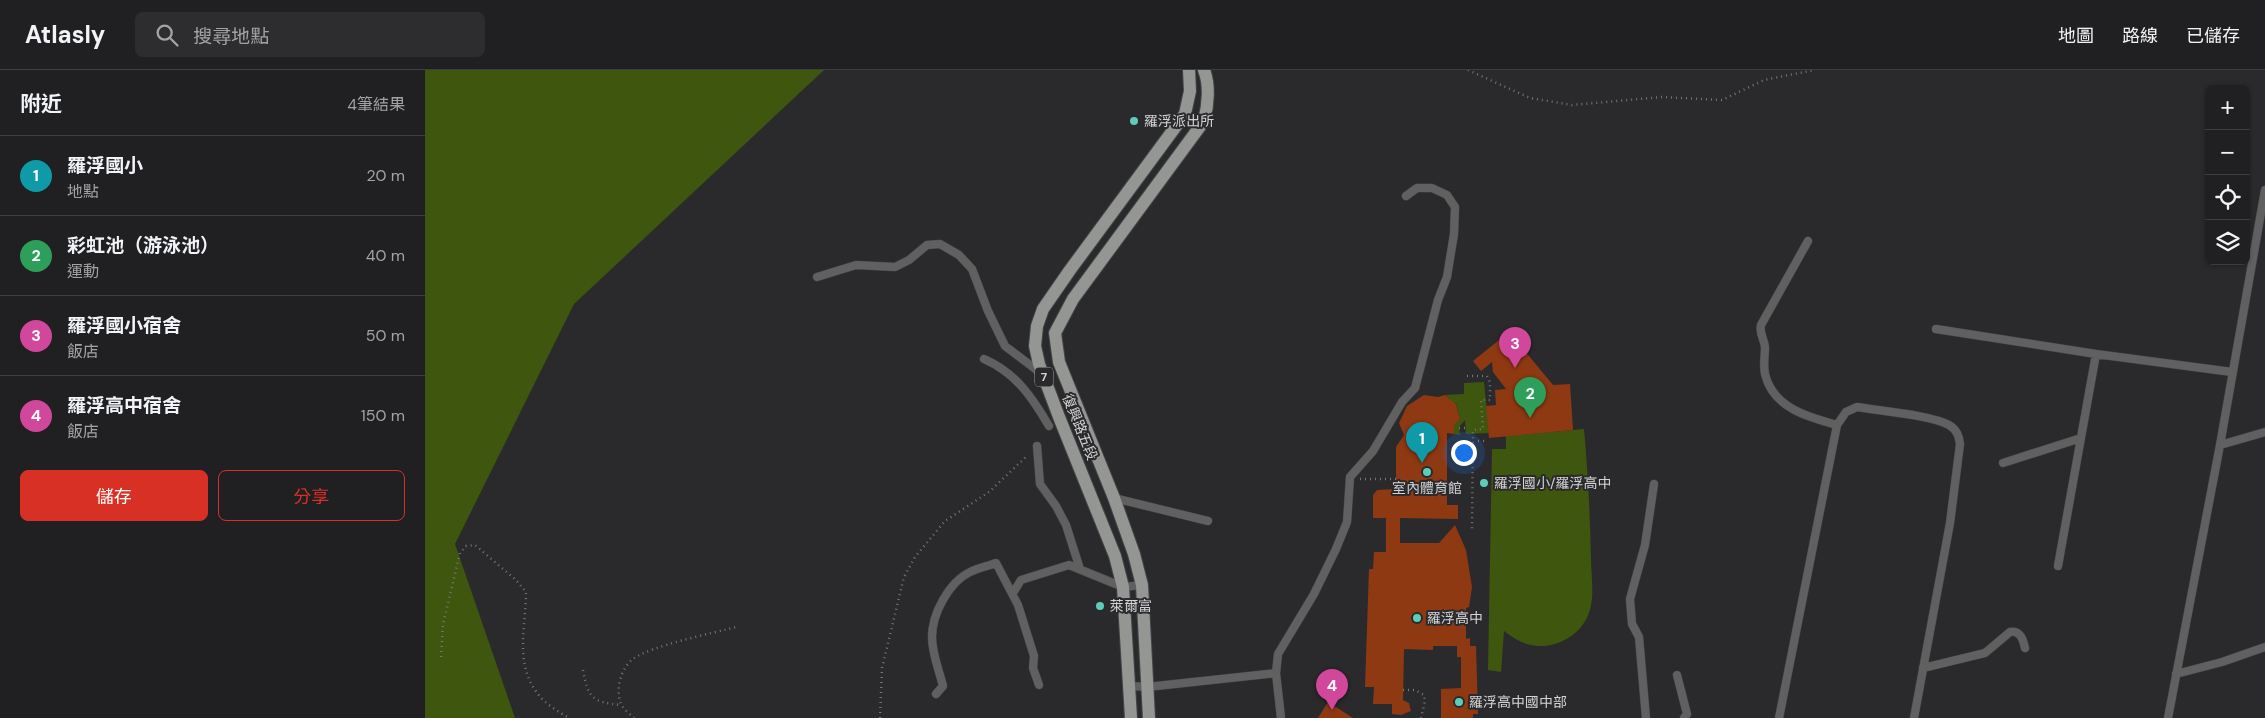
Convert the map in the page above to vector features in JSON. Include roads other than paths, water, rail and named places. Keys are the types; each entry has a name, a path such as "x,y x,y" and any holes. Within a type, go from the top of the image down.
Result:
{"main road":[{"name":"復興路五段","path":"1131,718 1131,686 1123,588 1115,556 1043,375 1035,346 1037,326 1043,309 1185,114 1190,91 1189,70"},
{"name":"復興路五段","path":"1149,718 1142,585 1134,554 1115,498 1059,362 1055,333 1061,318 1073,299 1204,121 1207,108 1206,76 1203,70"},
{"path":"1144,172 1156,186"},
{"path":"1043,309 1061,318"}],"lane":[{"path":"1281,718 1276,673 1278,654 1314,594 1337,549 1347,522 1350,477 1373,450 1402,402 1415,388 1438,300 1447,277 1454,234 1455,207 1447,195 1432,188 1417,188 1406,196"},
{"path":"2168,718 2220,445 2265,190"},
{"path":"1808,241 1761,325 1759,332 1765,346 1766,376 1773,391 1786,406 1810,418 1837,425"},
{"path":"817,277 856,265 895,267 909,260 927,245 940,244 959,255 972,269 988,311 1005,346 1043,375"},
{"path":"1936,329 2096,354 2232,372"},
{"path":"2058,566 2096,354"},
{"path":"984,359 1000,366 1019,381 1049,426"},
{"path":"1779,718 1837,425 1846,412 1857,407 1935,420 1950,425 1959,434 1960,444 1950,523 1914,718"},
{"path":"2220,445 2265,432"},
{"path":"2003,462 2081,438"},
{"path":"1037,446 1040,484 1056,506 1066,525 1080,569"},
{"path":"1646,718 1639,637 1632,624 1630,598 1645,545 1653,484"},
{"path":"1115,498 1208,520"},
{"path":"935,694 943,686 934,659 931,636 934,621 942,603 955,584 970,572 996,563 1013,593 1034,656 1033,668 1039,684"},
{"path":"1013,593 1021,580 1069,565 1123,588 1142,585"},
{"path":"1923,668 1985,653 2010,632 2015,631 2020,634 2025,648"},
{"path":"2175,674 2222,662 2265,647"},
{"path":"1131,686 1147,687 1276,673"},
{"path":"1677,675 1687,714 1684,718"}],"place":[{"name":"羅浮派出所","path":"1134,121"},
{"name":"羅浮國小宿舍","path":"1515,368"},
{"name":"彩虹池（游泳池）","path":"1530,418"},
{"name":"羅浮國小","path":"1422,463"},
{"name":"室內體育館","path":"1427,472"},
{"name":"羅浮國小/羅浮高中","path":"1484,483"},
{"name":"萊爾富","path":"1100,606"},
{"name":"羅浮高中","path":"1417,618"},
{"name":"羅浮高中國中部","path":"1459,702"},
{"name":"羅浮高中宿舍","path":"1332,710"}]}
